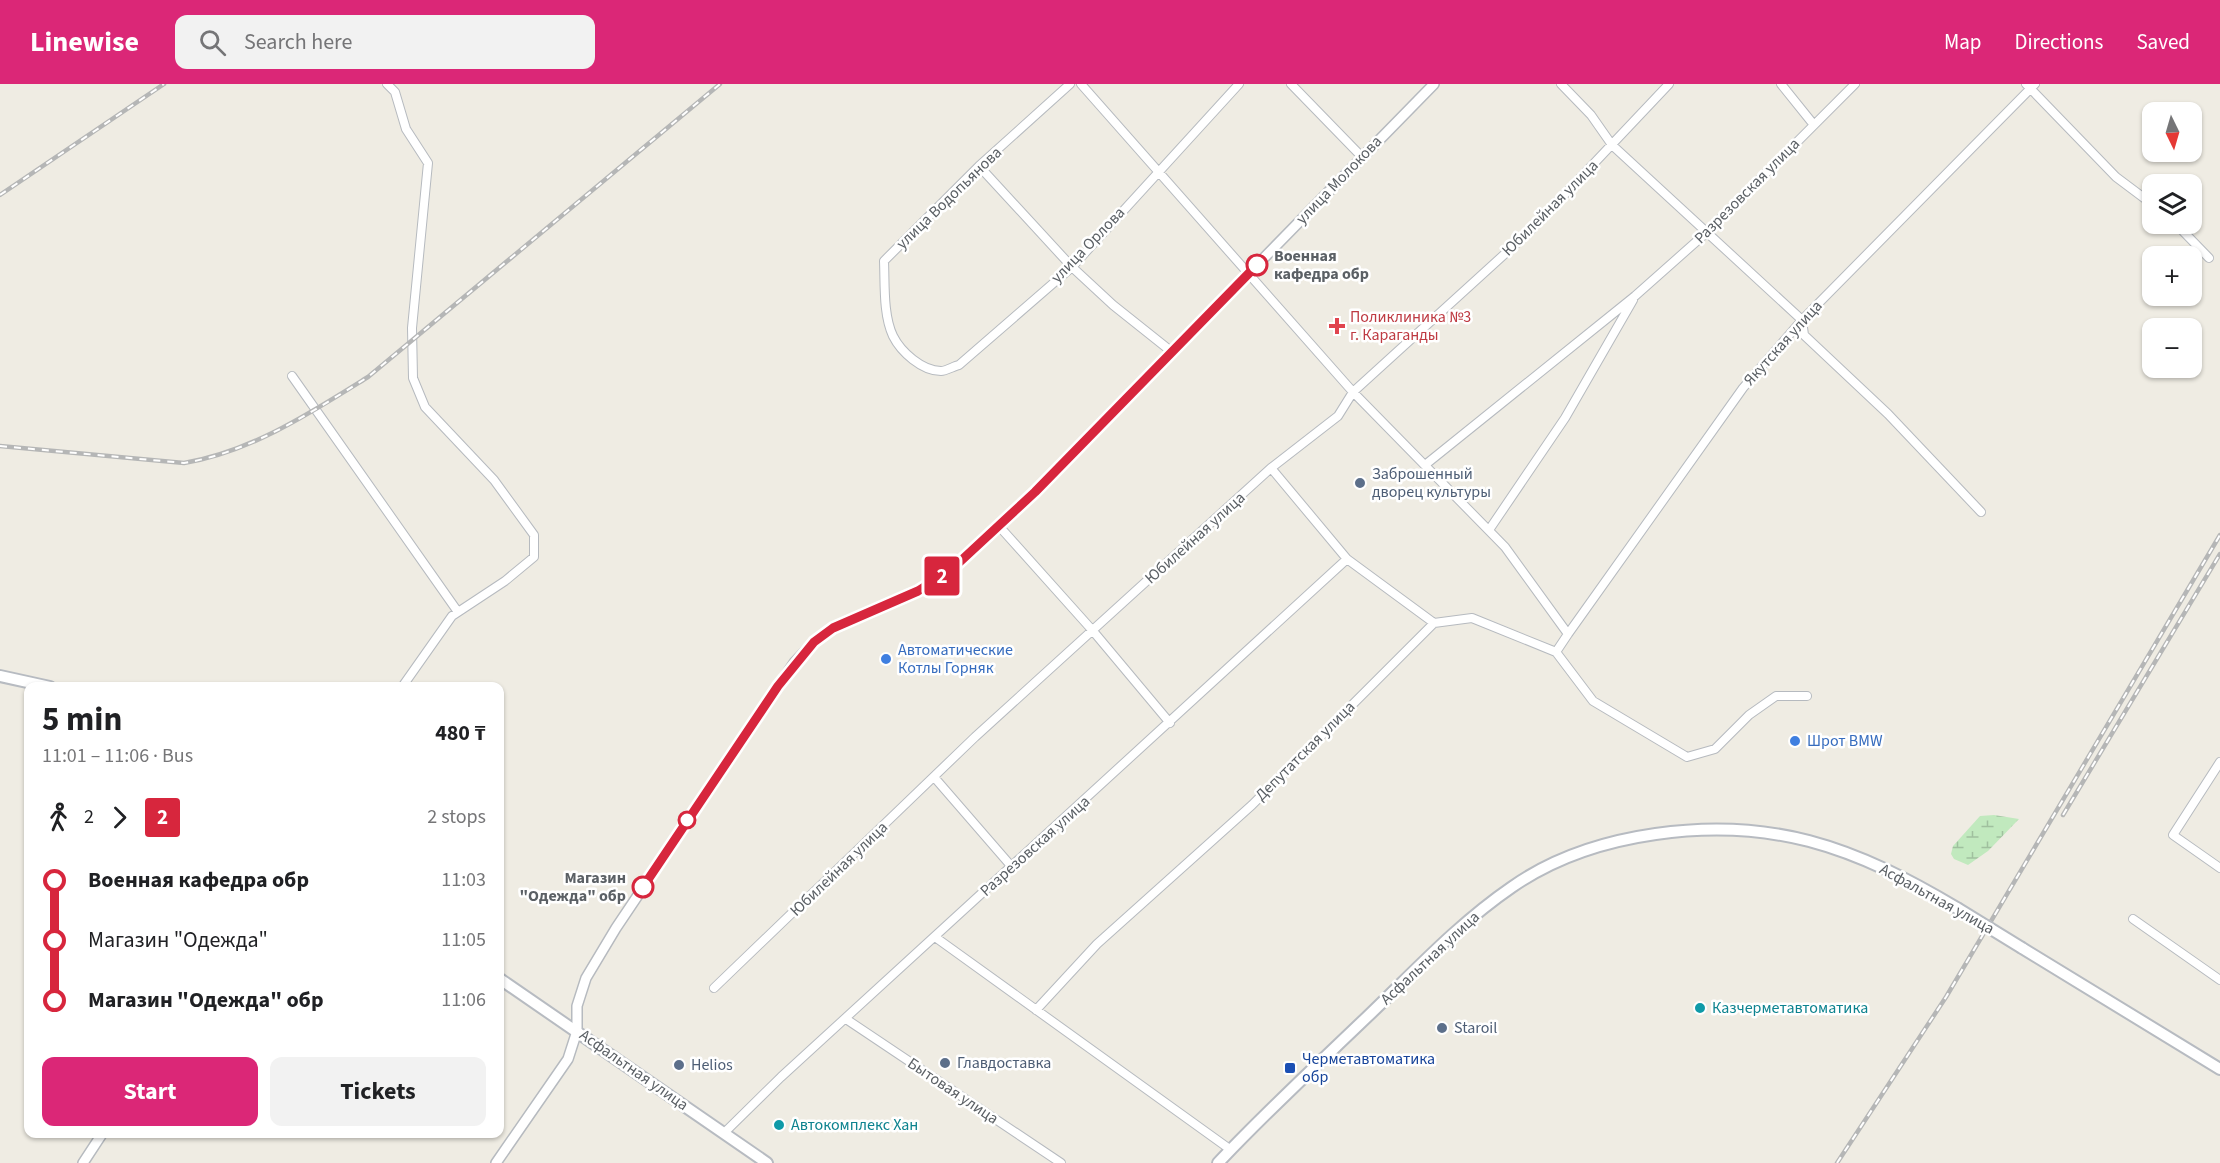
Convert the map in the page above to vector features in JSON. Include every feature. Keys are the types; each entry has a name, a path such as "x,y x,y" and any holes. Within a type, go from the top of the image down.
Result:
{"main road":[{"path":"0,676 27,682"},
{"name":"Асфальтная улица","path":"1218,1163 1459,928 1514,886 1561,860 1586,850 1652,834 1734,830 1771,834 1833,848 1884,868 1957,908 2220,1069"},
{"name":"Асфальтная улица","path":"504,982 767,1163"}],"street":[{"path":"387,84 395,92 406,129 428,163 412,328 413,378 425,407 494,480 534,535 534,557 505,581 452,616 406,682"},
{"name":"улица Водопьянова","path":"893,336 886,302 884,261 979,166 1070,84"},
{"path":"1081,84 1353,392 1505,547 1568,634"},
{"name":"улица Орлова","path":"893,336 909,357 922,365 941,371 958,364 1072,267 1239,84"},
{"path":"1290,84 1362,157"},
{"name":"улица Молокова","path":"496,1163 553,1084 568,1059 577,1031 577,1006 586,978 616,928 794,663 814,642 833,628 918,591 951,570 1035,492 1434,84"},
{"path":"1561,84 1591,115 1612,145 1802,320 1804,335 1888,414 1981,512"},
{"name":"Юбилейная улица","path":"714,988 934,777 1093,631 1271,468 1338,416 1353,392 1530,231 1669,84"},
{"path":"1781,84 1814,124"},
{"name":"Разрезовская улица","path":"1425,465 1635,296 1706,233 1855,84"},
{"path":"2030,85 2116,177 2142,196"},
{"name":"Якутская улица","path":"1556,652 1743,388 1802,320 2030,85"},
{"path":"979,166 1072,267 1113,305 1172,352"},
{"path":"2186,234 2209,258"},
{"name":"Разрезовская улица","path":"1489,530 1565,418 1635,296"},
{"path":"292,376 458,612"},
{"path":"1271,468 1347,560 1434,622 1472,618 1556,652 1593,701 1687,757 1715,749 1749,715 1776,696 1808,696"},
{"path":"999,525 1093,631 1170,723"},
{"name":"Разрезовская улица","path":"724,1133 1347,560"},
{"name":"Депутатская улица","path":"1036,1010 1097,944 1252,805 1434,622"},
{"path":"2220,762 2173,835 2220,868"},
{"path":"934,777 1012,867"},
{"path":"2133,919 2220,980"},
{"path":"935,937 1231,1150"},
{"name":"Бытовая улица","path":"846,1019 1061,1163"},
{"path":"83,1163 99,1138"}],"green space":[{"path":"1994,815 2019,819 1988,851 1968,865 1954,859 1951,854 1953,846 1980,816"}],"railway":[{"path":"0,195 164,84"},
{"path":"0,446 184,463 233,450 280,429 368,377 720,84"},
{"path":"1837,1163 1946,997 2220,535"},
{"path":"2063,815 2220,554"}],"bus line":[{"name":"2","path":"643,887 794,663 814,642 855,616 918,591 951,570 1035,492 1257,265"}],"place":[{"name":"Военная кафедра обр","path":"1257,265"},
{"name":"Поликлиника №3 г. Караганды","path":"1337,326"},
{"name":"Заброшенный дворец культуры","path":"1360,483"},
{"name":"Автоматические Котлы Горняк","path":"886,659"},
{"name":"Шрот BMW","path":"1795,741"},
{"name":"Магазин \"Одежда\" обр","path":"643,887"},
{"name":"Казчерметавтоматика","path":"1700,1008"},
{"name":"Staroil","path":"1442,1028"},
{"name":"Главдоставка","path":"945,1063"},
{"name":"Helios","path":"679,1065"},
{"name":"Черметавтоматика обр","path":"1290,1068"},
{"name":"Автокомплекс Хан","path":"779,1125"}]}
